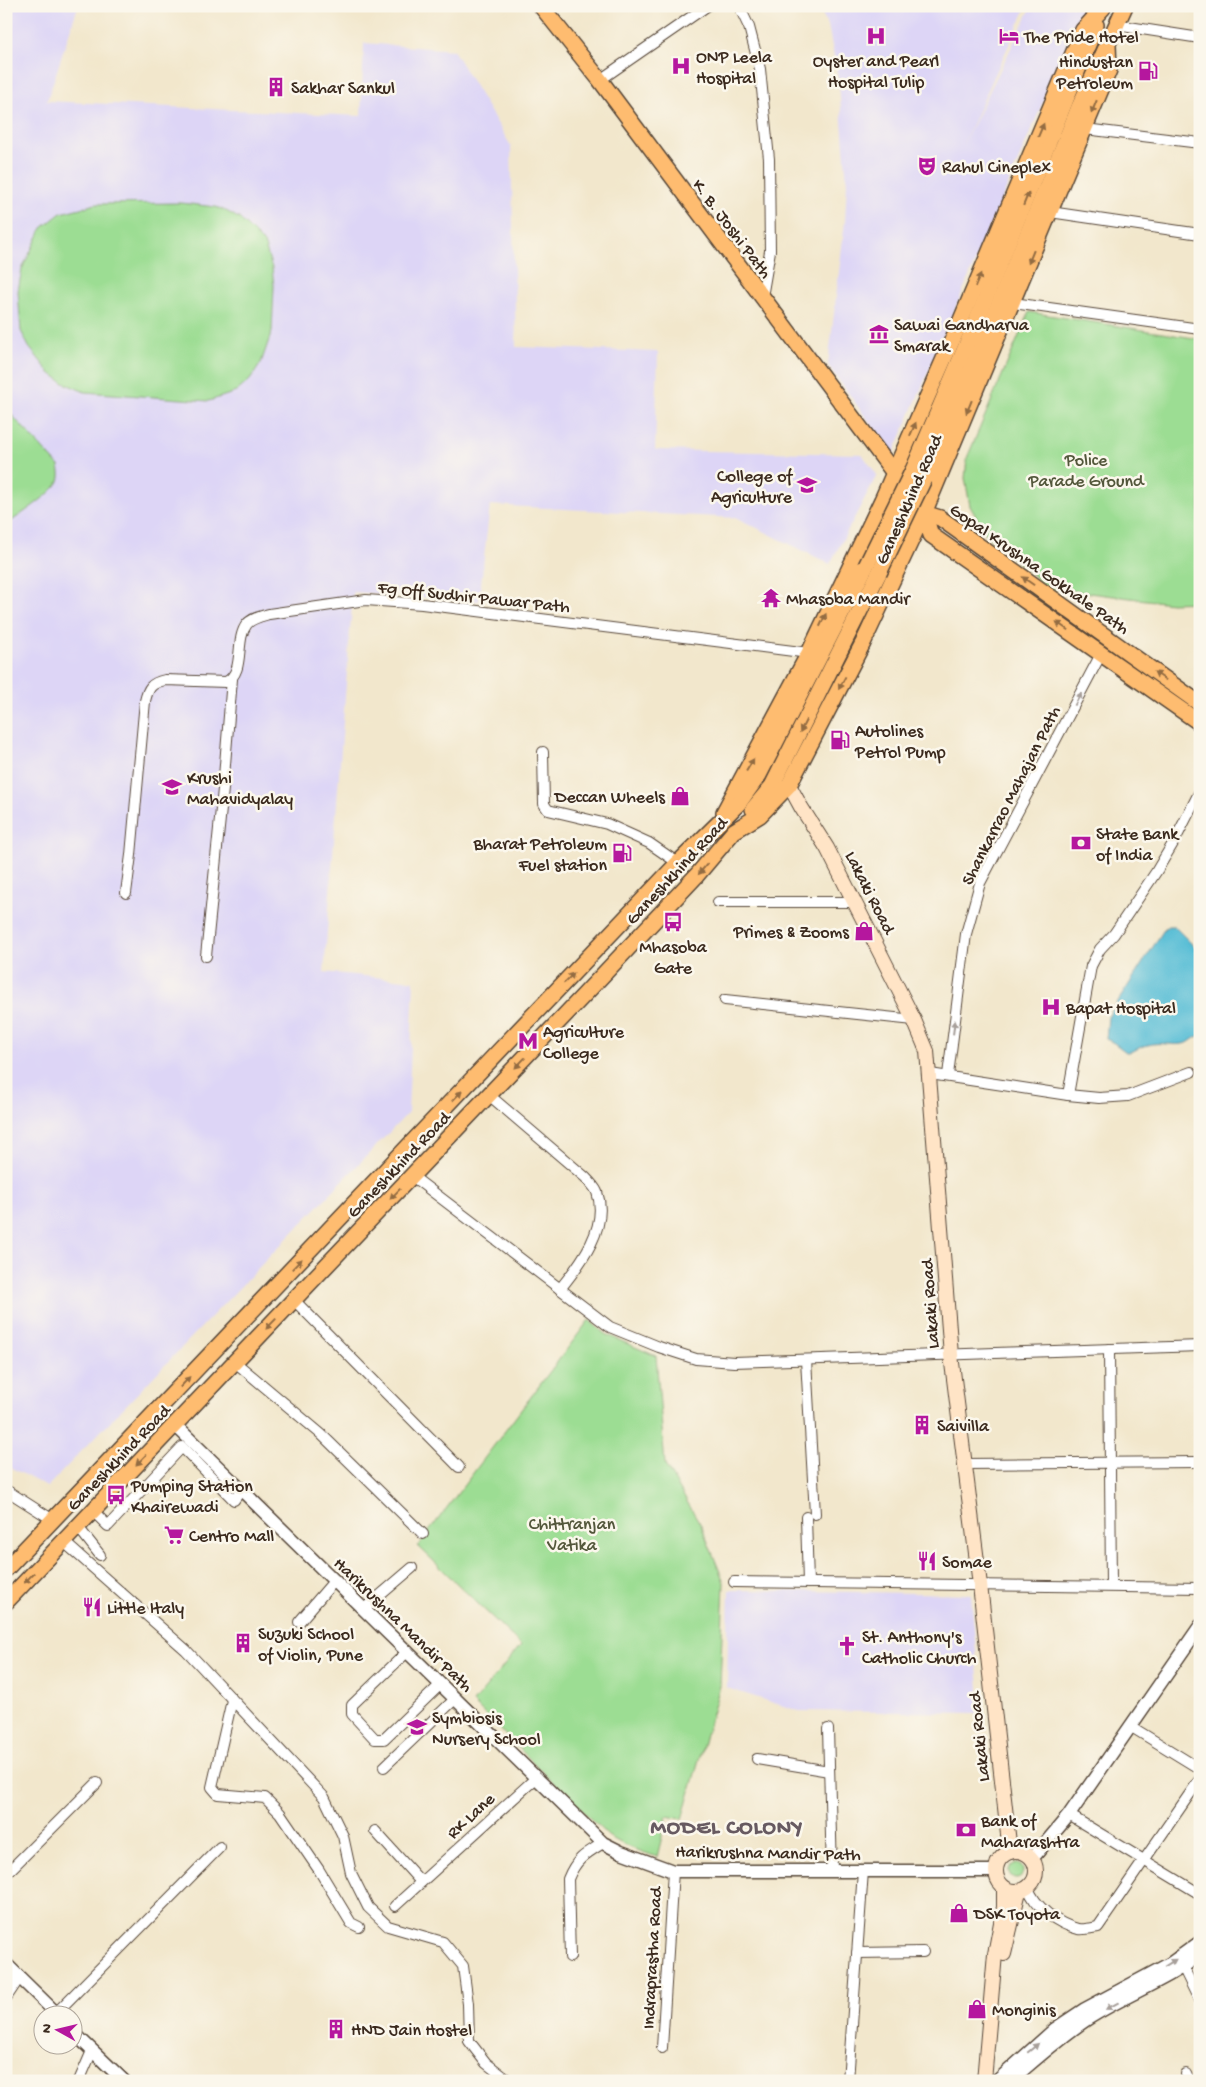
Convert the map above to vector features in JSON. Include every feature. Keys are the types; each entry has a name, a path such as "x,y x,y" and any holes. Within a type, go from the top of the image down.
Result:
{"main road":[{"name":"K. B. Joshi Path","path":"541,6 600,80 924,513"},
{"name":"Ganeshkhind Road","path":"6,1602 697,875 734,831 760,815 789,785 863,643 924,513 1109,70 1108,44 1125,6"},
{"name":"Ganeshkhind Road","path":"6,1569 678,863 719,823 730,798 757,754 809,653 867,565 882,500 893,473 958,327 1083,30 1101,7"},
{"path":"919,475 972,332 1101,7"},
{"path":"719,823 738,804 759,775 867,565 919,475 986,338 1079,107 1108,44"},
{"name":"Gopal Krushna Gokhale Path","path":"924,513 931,535 1200,723"},
{"name":"Gopal Krushna Gokhale Path","path":"924,513 940,518 1200,704"},
{"path":"867,565 880,563 895,575"},
{"path":"734,831 772,786 867,565"},
{"name":"Lakaki Road","path":"789,785 827,848 856,902 914,1020 927,1051 951,1355 966,1464 1010,1852"},
{"path":"992,2081 1004,1954 1024,1889 1033,1881 1036,1874 1032,1858 1022,1852 1010,1852 1001,1857 995,1871 998,1880 1004,1888 1012,1891 1024,1889"},
{"path":"984,2081 995,1954 1004,1907 1004,1888"}],"street":[{"path":"600,80 707,6"},
{"path":"739,6 749,27 760,69 769,159 770,250 762,297"},
{"path":"1116,25 1200,38"},
{"path":"1084,129 1200,143"},
{"path":"1050,212 1200,234"},
{"path":"1013,303 1200,330"},
{"name":"Fg Off Sudhir Pawar Path","path":"206,956 224,789 232,679 243,633 248,624 256,618 269,614 366,600 422,604 809,653"},
{"name":"Shankarrao Mahajan Path","path":"948,1075 966,934 980,883 1101,654"},
{"path":"126,893 145,701 148,688 156,682 165,680 226,682 232,679"},
{"path":"543,752 544,804 548,810 607,824 649,843 678,863"},
{"path":"1068,1095 1092,966 1100,949 1114,934 1161,864 1200,791"},
{"path":"718,902 856,902"},
{"path":"725,1000 914,1020"},
{"path":"930,1074 948,1075 1068,1095 1099,1098 1128,1096 1191,1072"},
{"path":"489,1095 585,1177 596,1191 601,1215 588,1250 560,1289"},
{"path":"412,1176 610,1327 659,1348 696,1359 734,1362 1200,1346"},
{"path":"294,1300 459,1467"},
{"path":"1109,1349 1111,1586"},
{"path":"806,1360 811,1515 808,1583"},
{"path":"235,1362 321,1434 424,1534"},
{"name":"Harikrushna Mandir Path","path":"175,1425 603,1843 621,1852 673,1871 995,1871"},
{"path":"93,1510 108,1526 182,1447 234,1500 242,1490"},
{"path":"966,1464 1200,1462"},
{"path":"6,1490 53,1520"},
{"path":"78,1527 100,1555"},
{"path":"64,1542 186,1650 324,1797 343,1836 351,1873 368,1907 388,1926 443,1942 463,1966 468,2004 469,2041 486,2063 509,2081"},
{"path":"364,1609 412,1568"},
{"path":"299,1622 335,1580"},
{"path":"734,1582 1200,1588"},
{"path":"1032,1858 1069,1815 1130,1726 1195,1642 1200,1626"},
{"path":"408,1651 352,1705 352,1714 375,1739 384,1739 441,1684"},
{"path":"384,1767 456,1698"},
{"path":"232,1700 212,1787 218,1794 265,1798 280,1813 319,1870 351,1923 359,1927"},
{"path":"1130,1726 1200,1769"},
{"path":"828,1729 832,1870"},
{"path":"757,1759 829,1771"},
{"name":"RK Lane","path":"395,1906 537,1777"},
{"path":"1024,1889 1038,1904 1066,1924 1080,1929 1098,1927 1200,1779"},
{"path":"6,1874 97,1783"},
{"path":"1069,1815 1200,1894"},
{"path":"375,1831 424,1880"},
{"path":"570,1957 568,1879 581,1857 603,1843"},
{"path":"67,2004 220,1847"},
{"path":"848,2081 863,1870"},
{"name":"Indraprastha Road","path":"662,2048 673,1871"},
{"path":"997,2081 1056,2029 1084,2008 1171,1963 1200,1942"},
{"path":"857,1953 923,1952"},
{"path":"1010,2081 1062,2037 1090,2018 1183,1968 1200,1955"},
{"path":"6,1964 47,2004"},
{"path":"1183,1968 1200,2002"},
{"path":"6,1998 20,1977"},
{"path":"82,2042 122,2080"},
{"path":"79,2081 92,2052"}],"shaded area":[{"name":"Krushi Mahavidyalay","path":"6,6 78,6 47,101 361,116 364,43 453,50 511,146 516,347 658,352 655,450 862,454 877,475 830,564 737,518 490,505 479,601 353,592 324,972 414,981 408,1113 47,1487 6,1465"},
{"path":"818,6 1027,6 962,146 1032,6 1084,6 893,455 828,365 845,221 847,184 839,84 828,25"},
{"name":"St. Anthony's Catholic Church","path":"729,1590 971,1594 981,1713 799,1711 727,1688"}],"green space":[{"path":"181,203 216,207 228,212 240,219 264,243 272,268 274,286 272,331 261,363 250,380 236,392 209,401 85,392 64,383 50,373 29,347 21,331 18,291 22,269 42,228 61,213 96,204"},
{"name":"Police Parade Ground","path":"1029,312 1200,339 1200,602 1171,603 1048,588 987,536 970,506 965,478 967,458"},
{"path":"6,409 59,466 60,475 59,481 50,492 6,525"},
{"name":"Chittranjan Vatika","path":"589,1320 605,1334 656,1356 665,1465 701,1525 724,1582 720,1686 682,1819 667,1816 657,1857 626,1846 608,1836 473,1703 521,1645 418,1546"},
{"path":"1013,1864 1019,1864 1023,1871 1019,1878 1013,1878 1009,1874 1009,1868"}],"water":[{"path":"1168,926 1174,926 1200,952 1200,1036 1187,1043 1153,1044 1126,1052 1106,1039 1108,1017"}],"place":[{"name":"Oyster and Pearl Hospital Tulip","path":"876,36"},
{"name":"The Pride Hotel","path":"1009,36"},
{"name":"ONP Leela Hospital","path":"681,66"},
{"name":"Hindustan Petroleum","path":"1148,71"},
{"name":"Sakhar Sankul","path":"276,87"},
{"name":"Rahul Cineplex","path":"927,166"},
{"name":"Sawai Gandharva Smarak","path":"879,334"},
{"name":"College of Agriculture","path":"807,485"},
{"name":"Mhasoba Mandir","path":"771,598"},
{"name":"Autolines Petrol Pump","path":"840,740"},
{"name":"Krushi Mahavidyalay","path":"172,787"},
{"name":"Deccan Wheels","path":"680,796"},
{"name":"State Bank of India","path":"1081,843"},
{"name":"Bharat Petroleum Fuel station","path":"622,853"},
{"name":"Mhasoba Gate","path":"673,922"},
{"name":"Primes & Zooms","path":"864,931"},
{"name":"Bapat Hospital","path":"1051,1007"},
{"name":"Agriculture College","path":"528,1041"},
{"name":"Saivilla","path":"922,1425"},
{"name":"Pumping Station Khairewadi","path":"116,1495"},
{"name":"Centro Mall","path":"174,1535"},
{"name":"Somae","path":"927,1561"},
{"name":"Little Italy","path":"92,1607"},
{"name":"Suzuki School of Violin, Pune","path":"243,1643"},
{"name":"St. Anthony's Catholic Church","path":"847,1646"},
{"name":"Symbiosis Nursery School","path":"417,1727"},
{"name":"Bank of Maharashtra","path":"966,1830"},
{"name":"DSK Toyota","path":"959,1913"},
{"name":"Monginis","path":"977,2009"},
{"name":"HND Jain Hostel","path":"336,2029"}],"district":[{"name":"MODEL COLONY","path":"727,1825"}]}
